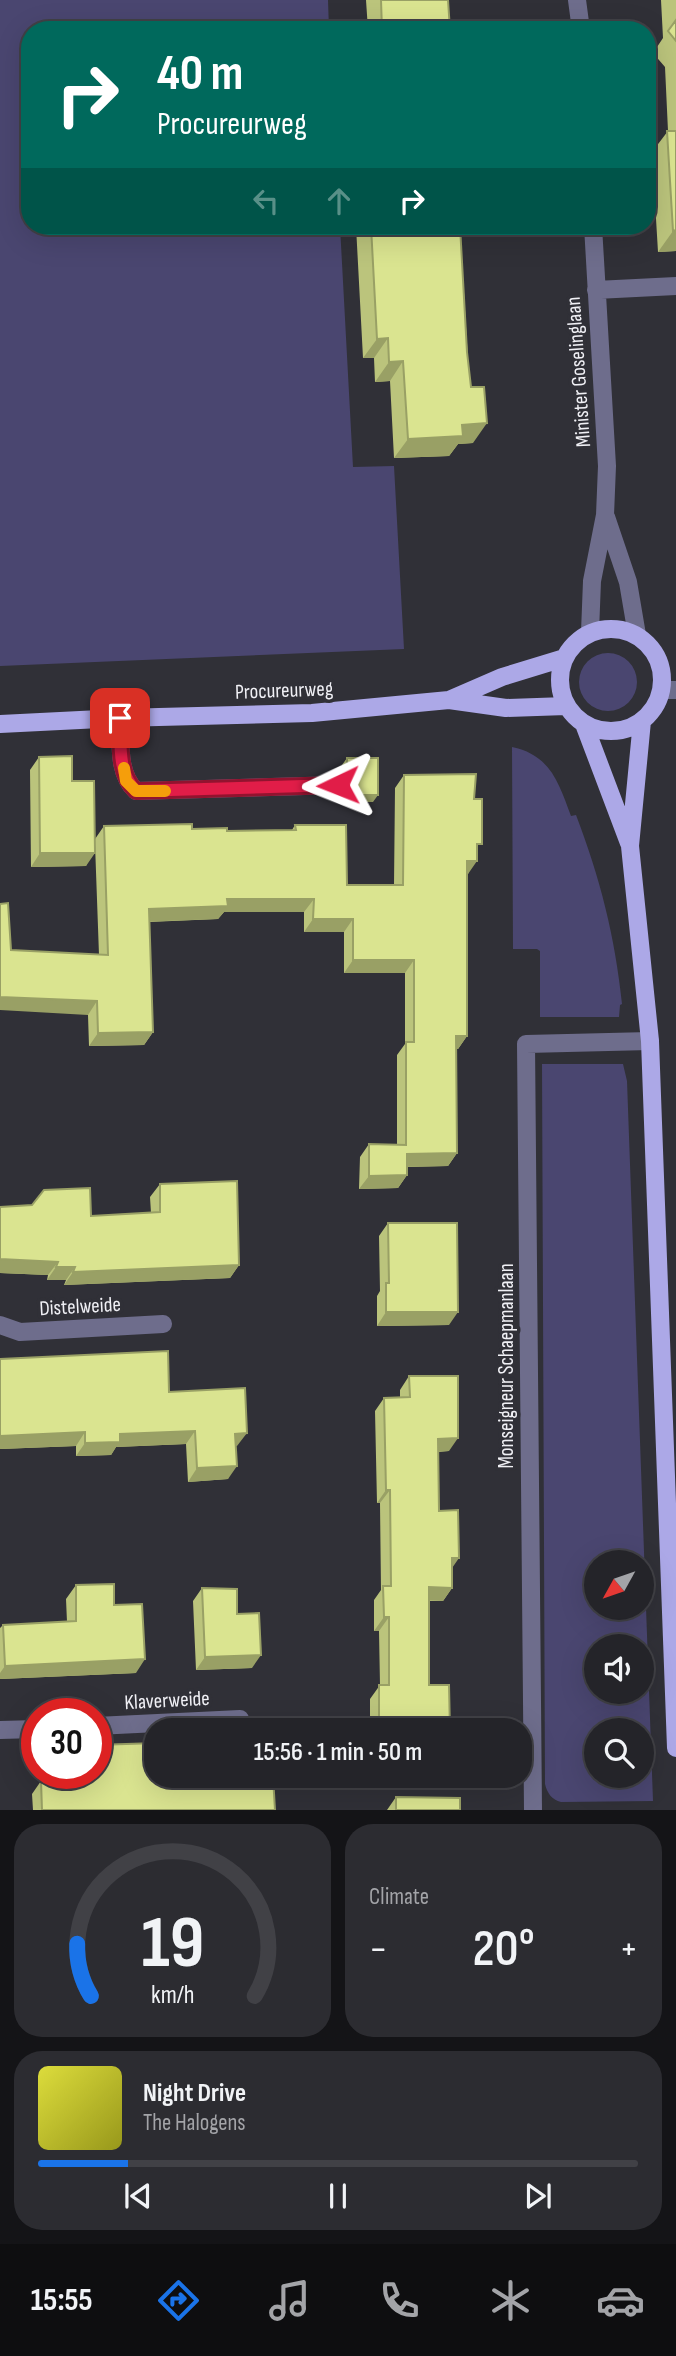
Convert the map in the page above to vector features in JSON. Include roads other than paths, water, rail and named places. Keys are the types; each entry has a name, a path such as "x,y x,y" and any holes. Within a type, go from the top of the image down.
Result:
{"main road":[{"path":"584,724 603,731 623,730 642,721 669,690 652,650 637,635 622,629 606,628 590,632 575,643 564,658 559,682 566,706 584,724 630,846"},
{"name":"Procureurweg","path":"449,701 502,677 564,658"},
{"name":"Procureurweg","path":"0,724 312,713 449,701 506,708 566,706"},
{"path":"642,721 630,846 650,1041 676,1748"}],"street":[{"path":"577,0 580,21"},
{"name":"Minister Goselinglaan","path":"590,632 592,581 605,515 607,466 593,235"},
{"path":"596,290 676,286"},
{"name":"Minister Goselinglaan","path":"605,515 628,582 637,635"},
{"path":"120,718 121,755 126,781 136,791 338,785"},
{"name":"Monseigneur Schaepmanlaan","path":"533,1810 527,1044 650,1041"},
{"name":"Distelweide","path":"0,1325 20,1332 163,1324"},
{"name":"Klaverweide","path":"112,1725 144,1724"},
{"path":"0,1730 21,1729"}]}
